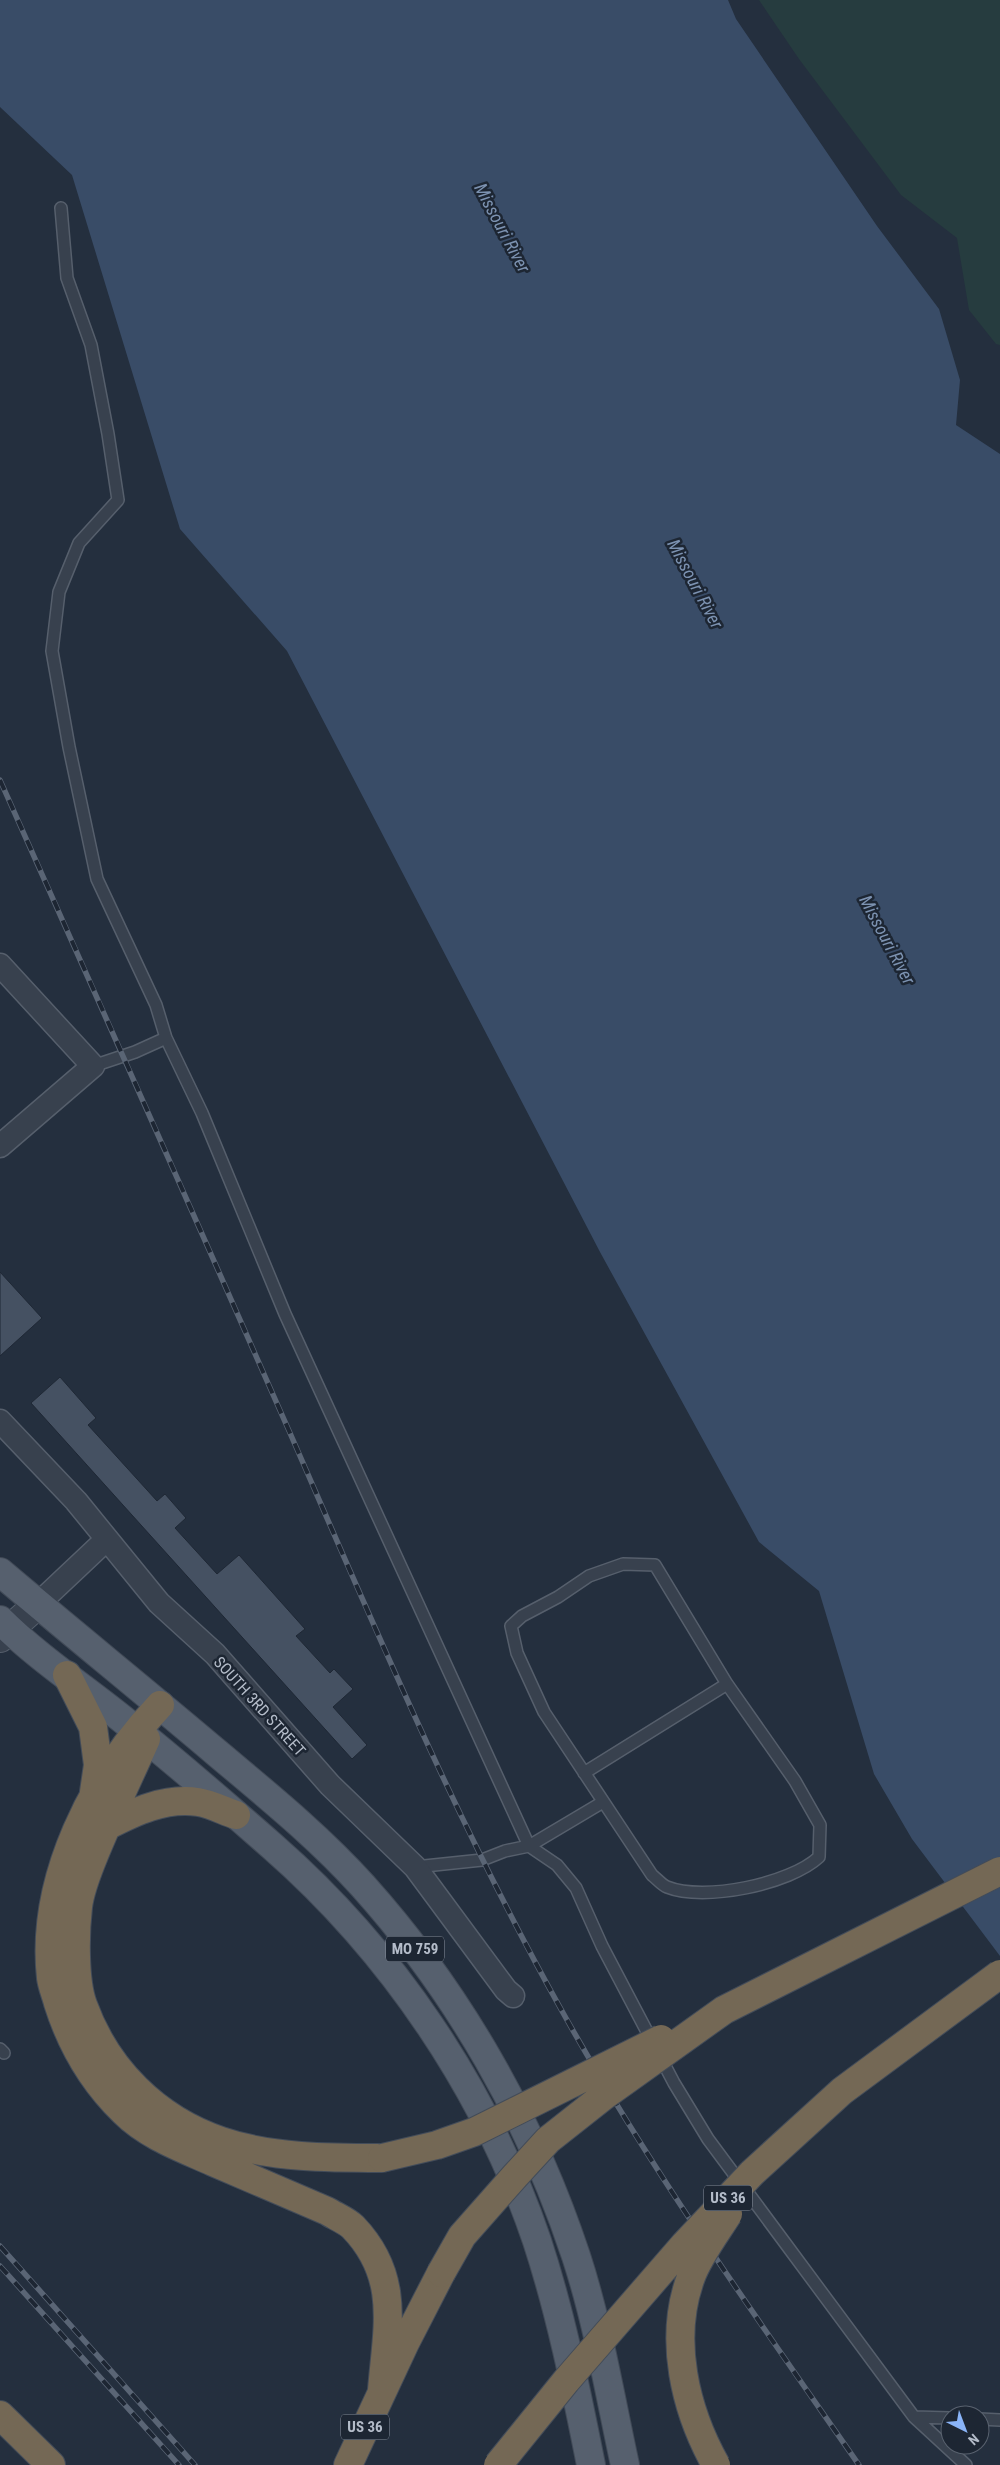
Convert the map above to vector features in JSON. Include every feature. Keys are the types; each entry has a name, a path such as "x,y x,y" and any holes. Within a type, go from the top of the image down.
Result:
{"highway":[{"path":"67,1675 93,1727 98,1765 94,1793 59,1879 49,1932 51,1979 67,2033 95,2079 124,2113 161,2139 327,2211 353,2226 382,2269 388,2294 382,2390"},
{"path":"94,1793 142,1734 160,1705"},
{"path":"142,1734 86,1875 78,1906 76,1954 82,2004 107,2054 132,2088 166,2115 221,2141 281,2154 329,2158 382,2158 437,2145 474,2132 519,2112 614,2061 724,2010"},
{"path":"106,1827 136,1811 169,1802 199,1802 236,1814"},
{"name":"US 36","path":"348,2465 382,2390 441,2272 462,2236 548,2140 605,2095 724,2010 1000,1871"},
{"name":"US 36","path":"498,2465 566,2381 678,2251 752,2173 842,2091 1000,1974"},
{"path":"716,2465 700,2436 688,2398 681,2356 682,2320 691,2276 752,2173"},
{"path":"0,2415 51,2465"}],"main road":[{"name":"MO 759","path":"0,1572 292,1816 362,1885 413,1946 458,2009 505,2088 547,2178 576,2257 596,2334 624,2465"},
{"name":"MO 759","path":"3,1629 67,1675 142,1734 236,1814 327,1897 378,1954 422,2013 462,2077 503,2157 537,2241 559,2322 591,2465"}],"street":[{"path":"0,965 94,1066 0,1146"},
{"name":"SOUTH 3RD STREET","path":"0,1421 76,1501 160,1603 214,1654 330,1785 415,1867 506,1990 513,1996"},
{"path":"3,1629 38,1604 107,1540"}],"lane":[{"path":"61,208 67,278 91,344 118,500 79,543 59,592 52,652 69,747 97,879 156,1005 166,1038 202,1113 285,1314 528,1846 557,1864 576,1888 602,1946 674,2083 708,2138 914,2417 966,2465"},
{"path":"94,1066 135,1052 166,1038"},
{"path":"623,1564 655,1565 727,1684 795,1781 820,1825 819,1857 808,1867 767,1883 749,1887 722,1892 686,1891 666,1887 652,1875 544,1712 516,1652 512,1626 522,1616 558,1597 589,1576 623,1564"},
{"path":"584,1773 727,1684"},
{"path":"415,1867 482,1860 506,1851 528,1846 604,1802"},
{"path":"914,2417 940,2418"}],"green space":[{"path":"759,0 1000,0 1000,345 996,344 969,310 957,238 901,195 799,59"}],"water":[{"name":"Missouri River","path":"0,0 728,0 736,19 877,226 939,309 960,380 956,425 1000,454 1000,1956 912,1839 874,1774 819,1591 759,1542 600,1252 287,651 180,529 72,175 0,107"}],"building":[{"path":"0,1272 42,1318 0,1356"},
{"path":"60,1377 96,1418 88,1425 157,1501 165,1494 186,1518 175,1528 217,1574 239,1555 305,1629 296,1636 330,1673 334,1669 353,1689 333,1707 367,1745 352,1759 31,1403"}],"railway":[{"path":"0,780 386,1653 453,1798 524,1941 596,2070 667,2185 859,2465"},
{"path":"0,2246 195,2465"},
{"path":"0,2266 179,2465"}]}
